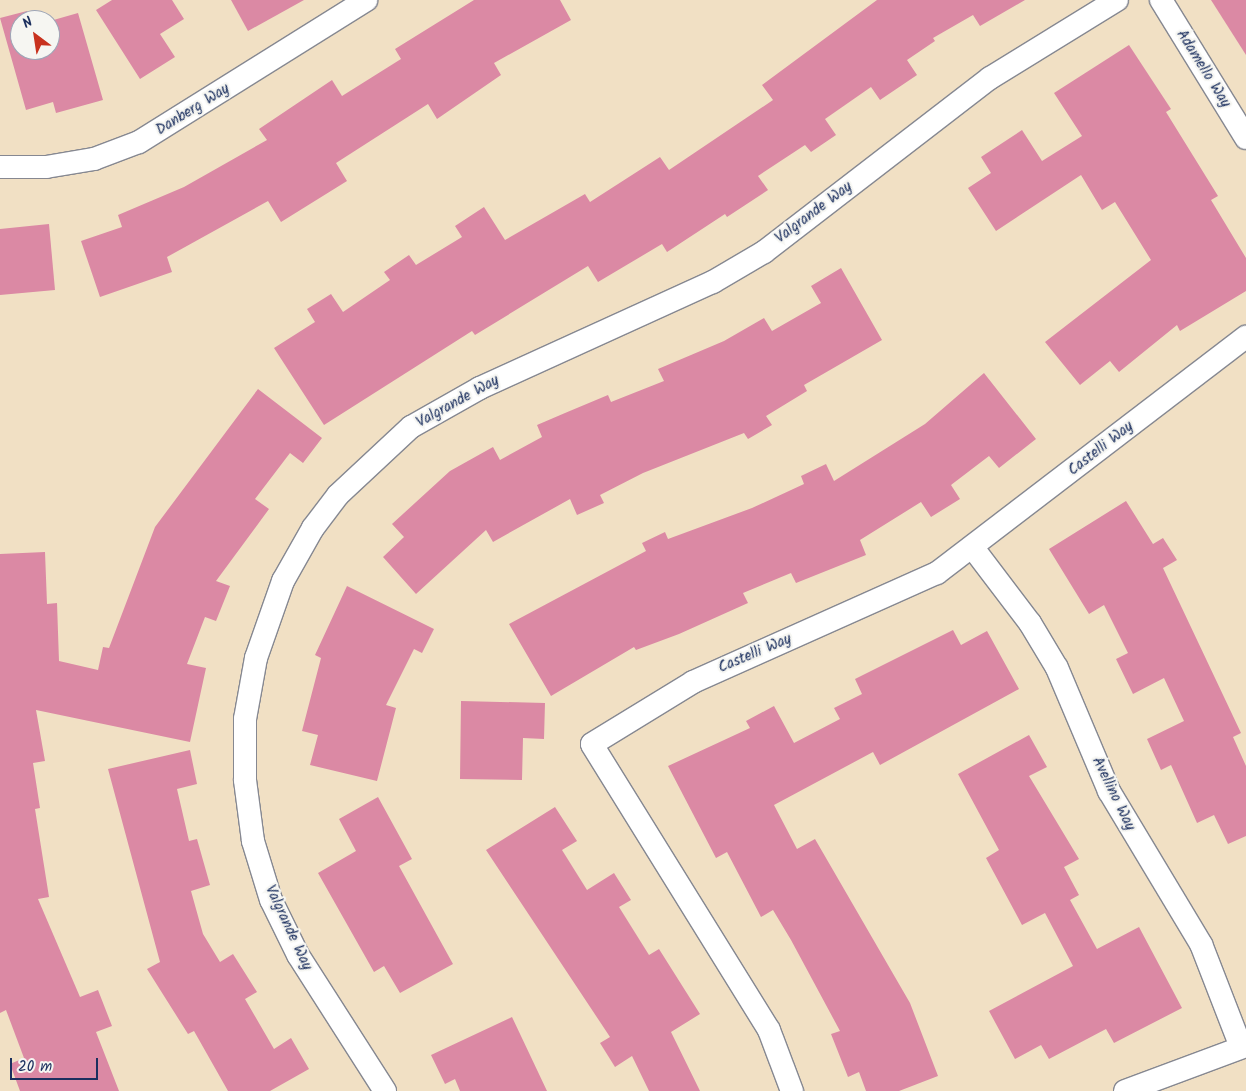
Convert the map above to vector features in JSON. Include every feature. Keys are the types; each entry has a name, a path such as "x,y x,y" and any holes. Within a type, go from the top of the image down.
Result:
{"street":[{"name":"Danberg Way","path":"0,167 46,167 94,159 140,142 366,0"},
{"name":"Valgrande Way","path":"385,1091 298,955 271,900 254,841 245,780 246,719 256,658 283,581 313,528 358,474 411,428 473,391 713,282 764,252 990,78 1117,0"},
{"name":"Adamello Way","path":"1161,0 1246,138"},
{"name":"Castelli Way","path":"792,1091 769,1030 592,744 693,682 906,590 973,548 1246,337"},
{"name":"Avellino Way","path":"973,548 1030,623 1057,668 1114,799 1201,944 1244,1046"},
{"path":"1125,1091 1244,1046"}],"building":[{"path":"112,0 172,0 184,19 160,34 175,57 140,79 96,10"},
{"path":"231,0 304,0 248,31"},
{"path":"474,0 560,0 571,20 494,63 501,75 437,119 428,104 336,163 347,181 281,222 268,201 167,257 172,272 100,297 81,241 122,227 118,215 184,187 267,140 259,129 332,80 342,96 401,59 395,49"},
{"path":"877,0 1025,0 980,26 973,15 933,38 935,41 907,60 917,75 880,100 871,87 825,119 836,135 811,152 805,145 758,176 768,190 727,217 725,214 667,252 662,244 598,282 588,266 475,335 472,331 324,425 274,348 315,322 307,309 331,294 343,312 390,280 384,272 409,255 416,265 462,237 455,226 484,207 505,240 585,194 590,202 660,157 669,170 773,100 762,85"},
{"path":"1211,0 1246,0 1246,55"},
{"path":"78,13 103,100 56,113 53,102 26,110 12,60 60,60 60,18"},
{"path":"10,15 10,53 0,18"},
{"path":"1129,45 1171,109 1166,112 1218,196 1211,200 1246,258 1246,291 1180,331 1177,325 1119,372 1110,361 1080,385 1045,342 1151,260 1115,202 1102,210 1081,175 996,231 968,188 991,173 981,157 1022,130 1042,161 1082,136 1054,93"},
{"path":"49,224 55,290 0,295 0,229"},
{"path":"841,268 882,340 804,385 807,391 766,416 772,425 748,439 744,433 643,473 600,495 604,503 577,515 570,499 493,542 486,530 416,594 383,557 404,537 392,524 450,471 493,447 500,460 542,437 537,425 608,395 611,402 664,381 658,369 724,341 764,318 772,331 821,303 811,286"},
{"path":"984,373 1036,439 999,468 989,456 951,485 960,499 931,517 921,502 860,540 866,555 796,583 791,573 743,593 748,603 679,634 636,650 634,647 551,696 509,624 646,551 642,543 665,532 668,539 752,508 804,484 801,476 826,464 834,481 925,424"},
{"path":"258,389 322,438 303,463 290,453 255,499 269,509 216,581 230,586 216,621 205,617 187,664 206,668 190,742 36,710 45,761 33,763 40,808 35,809 49,897 38,899 80,997 98,990 112,1026 96,1032 119,1091 20,1091 10,1064 24,1058 6,1010 0,1013 0,554 45,552 47,604 57,603 59,661 98,670 103,647 109,648 155,527"},
{"path":"1126,501 1153,544 1163,538 1177,560 1163,568 1241,733 1233,737 1246,766 1246,836 1228,844 1214,815 1197,823 1171,765 1161,770 1147,739 1184,721 1164,678 1133,694 1116,659 1128,653 1104,605 1089,614 1049,549"},
{"path":"347,586 434,629 422,653 414,649 386,705 396,708 377,781 310,765 318,735 302,731 321,658 315,655"},
{"path":"953,630 961,645 987,631 1019,689 880,765 873,752 774,805 797,849 815,839 910,1003 938,1076 899,1091 866,1091 859,1072 848,1077 831,1034 840,1031 773,910 761,917 727,852 716,858 668,766 750,728 746,721 774,706 794,743 840,719 834,708 862,694 855,679"},
{"path":"461,701 545,703 544,739 523,738 522,780 460,779"},
{"path":"1029,735 1047,767 1029,776 1079,859 1064,867 1079,895 1070,900 1097,949 1139,927 1182,1008 1114,1043 1106,1029 1049,1059 1041,1045 1015,1059 989,1011 1073,966 1045,913 1022,925 986,858 999,850 958,774"},
{"path":"190,750 197,784 177,789 189,841 197,839 210,885 191,891 203,934 220,962 233,954 257,992 245,999 274,1049 291,1038 309,1069 270,1091 228,1091 194,1031 188,1034 147,969 160,962 108,769"},
{"path":"378,797 412,859 399,866 453,964 400,993 384,966 374,972 318,873 356,851 339,819"},
{"path":"555,807 577,841 562,850 587,890 614,873 631,900 619,907 649,955 659,949 700,1014 671,1032 700,1091 649,1091 632,1056 615,1067 600,1043 610,1037 486,850"},
{"path":"512,1017 547,1091 460,1091 455,1079 445,1084 431,1055"}]}
